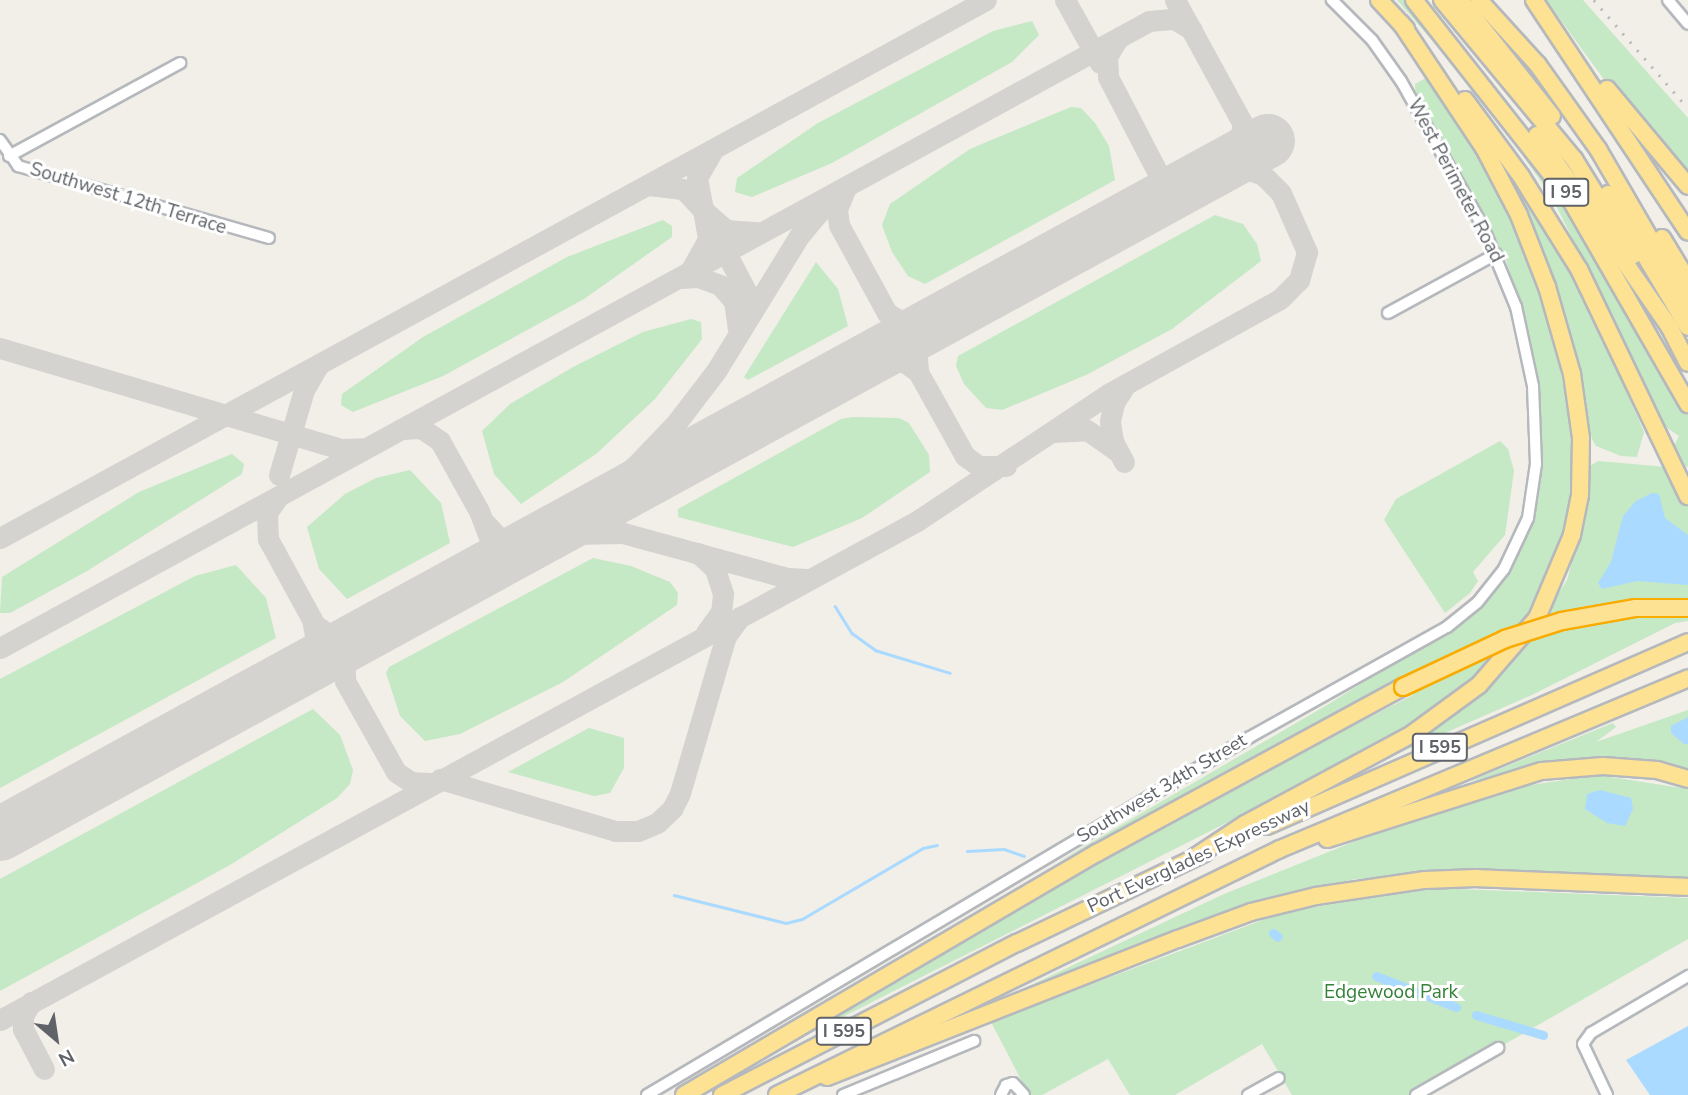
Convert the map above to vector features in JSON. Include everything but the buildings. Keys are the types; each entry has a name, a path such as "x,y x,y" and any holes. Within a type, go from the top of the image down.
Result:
{"highway":[{"path":"1379,0 1478,116 1562,239 1606,321 1655,433 1688,496"},
{"name":"I 95","path":"1414,0 1569,197 1688,404"},
{"path":"1427,0 1560,164 1688,363"},
{"path":"1442,0 1574,159 1688,350"},
{"path":"1460,0 1587,163 1688,327"},
{"path":"1479,0 1538,65 1598,149 1688,304"},
{"path":"1493,0 1566,88 1688,281"},
{"path":"1534,0 1688,232"},
{"path":"1195,857 1245,824 1404,739 1473,691 1515,648 1537,618 1572,535 1580,495 1581,438 1572,374 1548,288 1518,215 1484,148 1401,23"},
{"path":"1557,32 1688,186"},
{"path":"684,1095 1085,860 1403,687 1505,639 1562,621 1636,608 1688,608"},
{"name":"Port Everglades Expressway","path":"722,1095 1195,857 1688,642"},
{"name":"Port Everglades Expressway","path":"784,1091 1280,849 1688,678"},
{"path":"1280,849 1306,846 1542,771 1603,766 1657,770 1688,779"},
{"path":"784,1091 844,1072 1227,921 1317,896 1425,880 1688,887"}],"street":[{"name":"West Perimeter Road","path":"1332,0 1394,70 1496,254 1519,319 1533,386"},
{"path":"1668,0 1688,24"},
{"path":"9,156 180,62"},
{"name":"Southwest 12th Terrace","path":"0,140 18,166 269,238"},
{"path":"1388,313 1496,254"},
{"name":"Southwest 34th Street","path":"647,1095 1462,616 1504,569 1528,518 1535,464 1533,386"},
{"path":"1606,1095 1583,1044 1591,1033 1688,976"},
{"path":"843,1095 974,1041"},
{"path":"1416,1095 1498,1048"},
{"path":"1248,1095 1279,1078"},
{"path":"1000,1095 1006,1085 1013,1083 1024,1095"}],"green space":[{"path":"1397,0 1411,0 1576,212 1688,407 1688,466 1684,468 1673,448 1679,436 1663,425 1552,197 1482,98"},
{"path":"1546,0 1583,0 1688,118 1688,185 1649,141"},
{"path":"1032,21 1039,35 1012,62 832,163 752,197 735,192 737,178 818,123 993,31"},
{"path":"1428,77 1484,156 1517,224 1549,311 1569,414 1572,462 1568,516 1541,592 1524,619 1493,661 1427,713 1329,771 799,1039 797,1036 995,919 1207,801 1413,695 1407,676 1056,863 1327,705 1465,619 1493,592 1519,552 1538,491 1539,397 1526,325 1505,257 1416,99 1415,84"},
{"path":"1071,107 1081,108 1095,123 1109,146 1115,180 925,284 908,276 892,252 882,225 890,204 970,149"},
{"path":"1486,132 1582,288 1644,432 1637,457 1621,456 1596,446 1592,439 1573,342 1552,273"},
{"path":"1215,215 1243,224 1257,244 1261,261 1172,329 1086,375 1002,410 986,408 964,384 956,366 958,356"},
{"path":"663,220 672,226 672,237 584,299 443,376 353,412 341,405 342,394 423,337 567,257"},
{"path":"816,262 838,289 848,326 748,380 744,377"},
{"path":"691,319 701,322 702,339 655,399 596,454 521,504 494,474 482,431 510,404 573,367 643,332"},
{"path":"899,418 909,423 929,455 930,472 862,518 793,547 678,517 678,509 841,419"},
{"path":"1500,441 1508,449 1514,471 1505,535 1473,572 1478,581 1470,593 1445,613 1384,520 1396,499"},
{"path":"232,454 244,464 242,474 87,571 10,613 0,613 2,577 139,492"},
{"path":"1598,461 1678,468 1688,479 1688,621 1675,623 1532,695 1397,754 1497,679 1546,614 1567,580 1585,514 1590,466"},
{"path":"410,470 441,503 450,543 347,599 319,569 307,527 345,494 376,478"},
{"path":"593,558 631,566 670,582 678,593 677,605 563,682 460,734 425,741 400,716 386,673 389,667"},
{"path":"236,565 266,598 276,638 0,788 0,679 195,576"},
{"path":"313,709 340,735 353,770 350,784 337,798 230,865 0,991 0,879"},
{"path":"1688,710 1688,773 1642,761 1591,757 1470,781 1613,723 1616,727 1596,742"},
{"path":"589,728 624,738 624,768 610,793 594,796 508,772"},
{"path":"1598,775 1688,789 1688,880 1502,870 1355,879 1260,902 1014,993 1224,894 1378,832 1504,789"},
{"name":"Edgewood Park","path":"1432,888 1688,898 1688,939 1416,1095 1292,1095 1262,1044 1175,1095 1130,1095 1108,1059 1042,1095 1029,1095 991,1022 1284,912"}],"water":[{"path":"1652,493 1659,494 1665,518 1688,535 1688,585 1637,581 1602,589 1598,583 1611,562 1623,516 1636,501"},
{"path":"1688,717 1688,744 1684,744 1671,733 1671,726"},
{"path":"1600,790 1631,798 1633,809 1625,826 1607,823 1585,809 1587,794"},
{"path":"1688,1026 1688,1095 1650,1095 1626,1060"}],"waterway":[{"path":"835,606 852,633 875,650 950,673"},
{"path":"674,895 786,923 802,919 923,848 937,845"},
{"path":"967,851 1004,849 1024,856"},
{"path":"1273,933 1278,937"},
{"path":"1376,976 1456,1007"},
{"path":"1476,1015 1543,1035"}],"taxiway":[{"path":"0,538 986,0"},
{"path":"1065,0 1100,63"},
{"path":"1175,0 1243,124 1237,153 1215,170"},
{"path":"0,648 1149,21 1174,19 1192,30"},
{"path":"1119,37 1107,56 1108,77 1159,175 1156,192 1139,212"},
{"path":"713,150 697,178 703,210 726,230 757,232"},
{"path":"0,1020 917,521 1108,394 1280,299 1299,280 1307,252 1281,193 1263,175 1249,170 1228,169 1201,178"},
{"path":"649,185 683,189 703,210 708,239 692,268"},
{"path":"845,190 837,209 839,225 887,313 913,328 944,318"},
{"path":"560,528 635,466 677,422 716,371 799,236 825,205"},
{"path":"720,241 747,293 747,317"},
{"path":"681,278 698,277 720,285 734,301 738,328"},
{"path":"937,324 916,347 918,372 965,456 979,466 1006,466"},
{"path":"0,348 341,449 365,448"},
{"path":"868,360 896,356 918,372"},
{"path":"279,475 304,390 318,366"},
{"path":"1124,462 1113,441 1110,421 1114,403 1126,384"},
{"path":"401,429 421,428 440,441 479,511 492,545 478,573"},
{"path":"1053,432 1087,430 1116,450"},
{"path":"278,497 267,513 268,539 315,625 334,638 356,639"},
{"path":"486,524 502,541 528,546"},
{"path":"532,543 574,534 623,533 787,578 807,579"},
{"path":"698,553 715,569 723,594 721,612 706,633"},
{"path":"440,779 616,831 638,831 657,823 672,809 680,793 726,636 740,617"},
{"path":"303,668 317,647 312,620"},
{"path":"356,639 345,661 345,681 396,772 411,782 433,783"},
{"path":"31,1002 23,1016 23,1029 44,1069"}],"runway":[{"path":"0,834 1268,141"}],"railway":[{"path":"1594,0 1688,108"}]}
